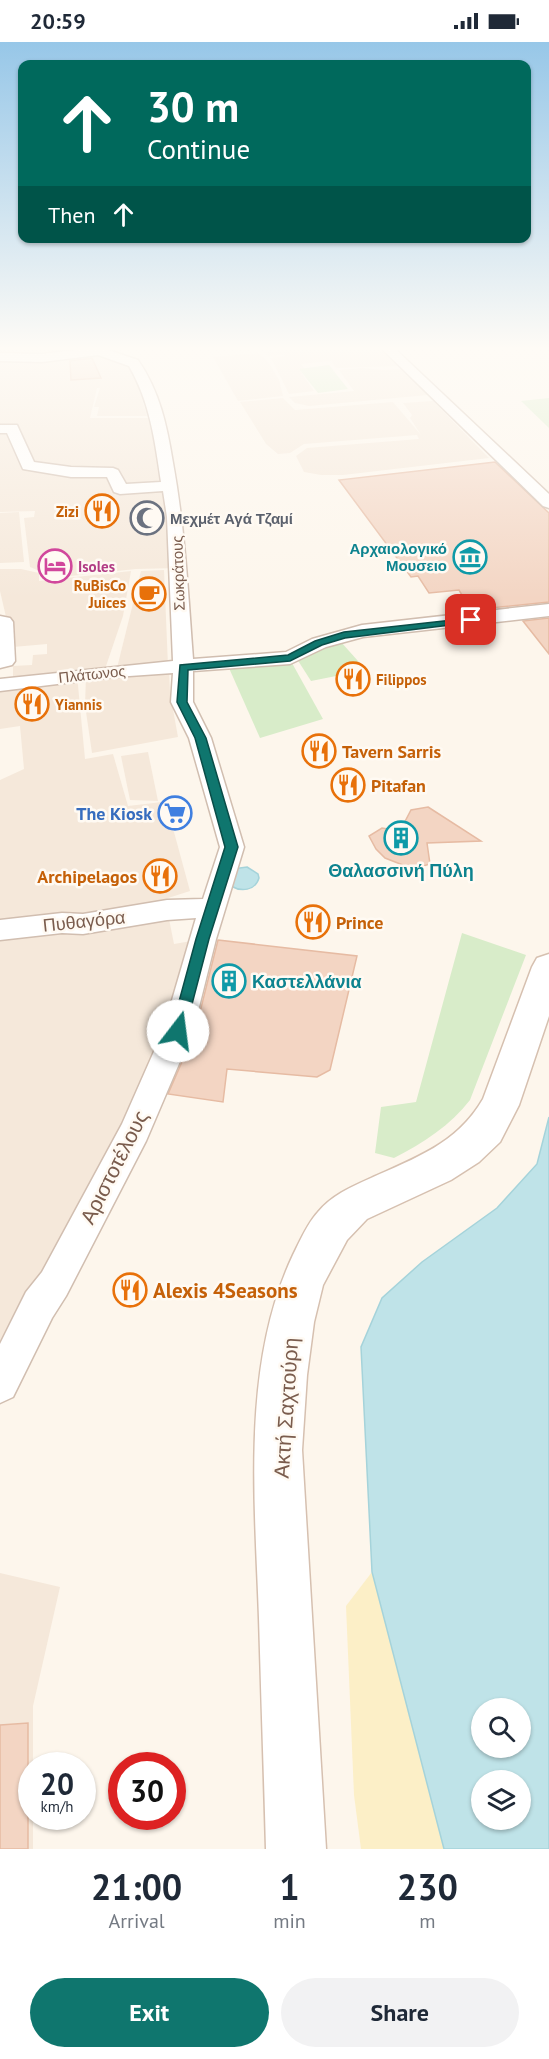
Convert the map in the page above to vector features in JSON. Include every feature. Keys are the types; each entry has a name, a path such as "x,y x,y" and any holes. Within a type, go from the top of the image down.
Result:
{"main road":[{"name":"Ακτή Σαχτούρη","path":"296,1849 278,1450 284,1375 292,1322 302,1284 318,1249 332,1227 353,1206 437,1167 465,1150 486,1130 500,1105 549,967"}],"street":[{"path":"7,430 28,466 71,472 113,473 120,489 169,486"},
{"name":"Σωκράτους","path":"160,430 175,517 179,558 182,702 200,738 232,847 213,908"},
{"path":"473,430 549,503"},
{"name":"Πλάτωνος","path":"0,685 116,670 290,658 319,643 362,632 549,610"},
{"path":"0,622 3,622 5,661 0,662"},
{"name":"Πυθαγόρα","path":"0,930 62,923 83,924 167,910 213,908"},
{"name":"Αριστοτέλους","path":"0,1384 39,1305 54,1284 135,1131 178,1031 213,908"}],"shaded area":[{"path":"0,430 160,430 178,568 136,569 42,579 42,572 30,567 24,518 34,517 35,511 0,512"},
{"path":"258,430 417,430 421,435 418,430 462,430 489,458 343,475 321,475 304,472 296,456 307,448 419,439 417,435 304,444 290,453 278,454 266,444"},
{"path":"19,512 24,562 0,563 0,513"},
{"path":"0,569 21,569 39,573 39,581 131,571 123,616 105,669 77,669 13,678 13,666 32,665 33,655 47,654 47,644 13,647 0,591"},
{"path":"164,570 168,666 117,668 141,571"},
{"path":"169,669 170,693 178,737 92,753 85,705 86,676"},
{"path":"77,675 85,759 113,754 128,806 162,802 165,821 174,832 190,891 165,899 174,944 203,939 178,1031 0,1384 0,780 24,769 20,726 0,729 0,685"},
{"path":"148,752 158,801 130,800 121,756"},
{"path":"0,1573 60,1587 33,1706 33,1752 18,1752 18,1830 33,1830 33,1849 0,1849"}],"green space":[{"path":"341,642 366,670 311,681 297,659"},
{"path":"292,663 323,719 260,738 229,668"},
{"path":"462,933 526,955 470,1100 445,1125 426,1140 405,1152 394,1158 375,1153 381,1107 416,1102"}],"sand":[{"path":"372,1572 444,1849 361,1849 354,1795 346,1606"}],"water":[{"path":"247,867 258,874 259,878 254,886 243,890 231,886 233,869"},
{"path":"549,1117 549,1849 444,1849 372,1572 361,1347 382,1298 422,1262 497,1208 537,1164"}],"building":[{"path":"495,462 549,513 549,602 471,610 459,590 429,593 418,576 411,577 339,480"},
{"path":"549,618 549,654 523,621"},
{"name":"Θαλασσινή Πύλη","path":"428,807 481,841 427,843 430,864 413,869 385,858 376,849 369,836 382,828 400,831 411,810"},
{"path":"218,940 357,956 330,1070 317,1077 227,1069 223,1102 168,1094 195,1032"},
{"path":"28,1723 28,1752 18,1752 18,1830 28,1830 28,1849 0,1849 0,1725"}],"place":[{"name":"Zizi","path":"102,511"},
{"name":"Μεχμέτ Αγά Τζαμί","path":"147,518"},
{"name":"Αρχαιολογικό Μουσειο","path":"470,557"},
{"name":"Isoles","path":"55,566"},
{"name":"RuBisCo Juices","path":"149,594"},
{"name":"Filippos","path":"353,679"},
{"name":"Yiannis","path":"32,704"},
{"name":"Tavern Sarris","path":"319,751"},
{"name":"Pitafan","path":"348,785"},
{"name":"The Kiosk","path":"175,813"},
{"name":"Θαλασσινή Πύλη","path":"401,838"},
{"name":"Archipelagos","path":"160,876"},
{"name":"Prince","path":"313,922"},
{"name":"Καστελλάνια","path":"229,981"},
{"name":"Alexis 4Seasons","path":"130,1290"}],"route":[{"path":"178,1031 203,939 232,847 200,738 182,702 183,667 290,658 319,643 344,635 471,620"}]}
